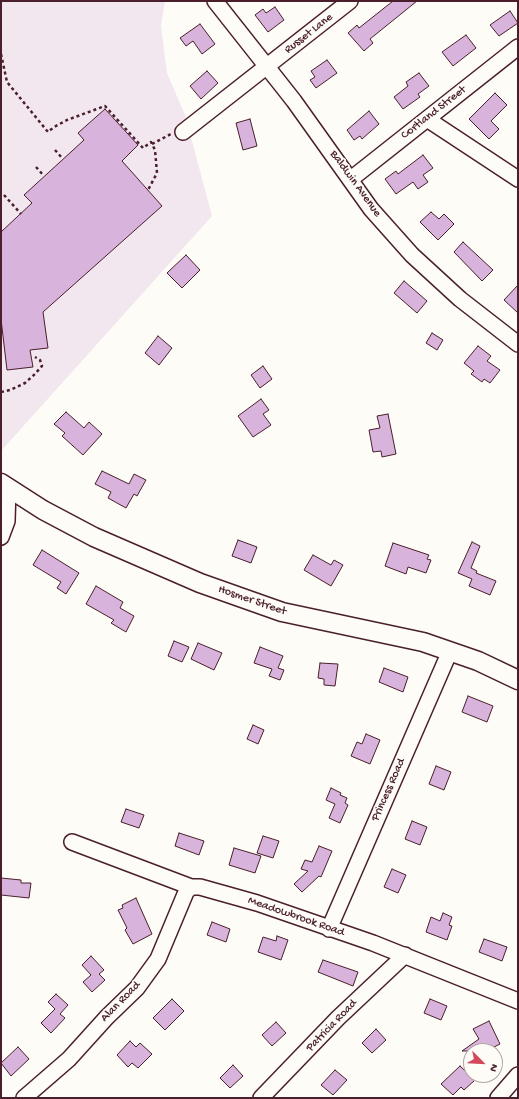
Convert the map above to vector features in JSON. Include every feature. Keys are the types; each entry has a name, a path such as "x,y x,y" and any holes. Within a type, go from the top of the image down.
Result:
{"street":[{"name":"Baldwin Avenue","path":"215,1 351,179 371,209 412,254 460,298 518,344"},
{"name":"Russet Lane","path":"183,132 350,1"},
{"name":"Cortland Street","path":"351,179 518,47"},
{"path":"427,120 518,179"},
{"path":"1,537 6,521 5,486"},
{"name":"Hosmer Street","path":"5,486 43,510 94,537 173,572 241,598 282,612 310,619 395,635 450,650 478,660 518,680"},
{"name":"Princess Road","path":"329,929 450,650"},
{"name":"Meadowbrook Road","path":"72,842 191,887 200,886 257,903 405,955 518,1001"},
{"name":"Alan Road","path":"24,1098 68,1059 107,1016 137,988 158,959 186,892 191,887"},
{"name":"Patricia Road","path":"261,1098 338,1018 405,955"},
{"path":"498,1098 518,1075"}],"path":[{"path":"1,54 7,82 48,132 67,120 105,106 143,148 151,142 152,144 167,135 183,132"},
{"path":"148,190 158,174 158,163 152,144"},
{"path":"55,150 63,159"},
{"path":"36,167 44,176"},
{"path":"4,195 21,214"},
{"path":"1,392 10,390 25,383 35,374 42,366 40,360 35,357"}],"shaded area":[{"path":"1,1 165,1 161,26 167,73 185,115 212,216 1,451"}],"building":[{"path":"393,1 417,1 370,39 373,43 364,51 348,33 357,25 359,28"},
{"path":"275,7 284,20 268,32 255,15 263,9 266,13"},
{"path":"510,11 518,23 499,36 490,25"},
{"path":"200,24 215,44 202,54 193,41 186,46 180,38"},
{"path":"466,35 476,48 453,66 442,52"},
{"path":"327,60 337,73 316,88 310,80 315,77 311,71"},
{"path":"207,71 218,83 201,99 190,86"},
{"path":"419,73 429,86 418,94 420,97 403,109 394,97 408,86 406,82"},
{"path":"495,93 507,105 491,121 499,129 489,139 469,119"},
{"path":"105,109 138,145 122,161 162,206 43,312 48,348 30,350 33,367 7,370 1,319 1,232 32,203 24,195 84,140 78,133"},
{"path":"369,111 379,124 362,139 360,136 354,140 347,130"},
{"path":"250,119 257,146 243,150 236,123"},
{"path":"423,155 433,168 423,175 428,182 418,189 413,182 396,194 385,179 396,171 398,174"},
{"path":"431,212 439,219 444,214 454,224 438,240 420,222"},
{"path":"463,242 493,270 482,281 454,252"},
{"path":"186,255 200,270 182,288 167,273"},
{"path":"404,281 427,301 417,313 394,293"},
{"path":"518,285 518,313 504,300"},
{"path":"432,333 443,340 437,350 426,343"},
{"path":"158,336 172,348 159,365 145,353"},
{"path":"478,346 491,356 487,361 500,370 490,383 484,379 482,382 471,374 474,371 464,363"},
{"path":"263,366 272,379 260,388 251,375"},
{"path":"261,399 269,410 263,414 271,425 253,437 238,416"},
{"path":"66,412 84,428 89,422 102,434 83,455 62,436 65,433 54,424"},
{"path":"388,414 396,454 382,457 381,451 373,452 369,430 380,428 377,416"},
{"path":"102,471 129,484 134,474 146,480 137,496 134,494 126,508 108,498 111,492 95,484"},
{"path":"238,540 257,547 251,563 232,556"},
{"path":"472,542 480,546 471,568 477,571 476,573 496,581 490,595 469,586 472,579 458,573"},
{"path":"393,543 429,555 427,559 431,560 426,573 408,567 406,574 385,566"},
{"path":"42,550 79,573 66,594 57,588 61,582 33,565"},
{"path":"313,555 331,565 334,560 343,565 331,586 304,570"},
{"path":"96,586 123,602 120,608 134,616 126,632 111,623 114,620 86,604"},
{"path":"174,641 189,647 182,662 168,656"},
{"path":"198,643 222,653 214,670 191,659"},
{"path":"260,647 283,656 278,668 284,670 280,680 269,676 272,669 254,663"},
{"path":"320,663 338,664 335,686 324,685 324,679 318,678"},
{"path":"384,668 408,677 403,692 379,682"},
{"path":"468,696 493,706 487,722 462,712"},
{"path":"253,725 264,730 258,744 247,739"},
{"path":"366,734 380,740 370,764 351,756 357,742 362,744"},
{"path":"436,766 451,772 444,790 429,784"},
{"path":"331,788 347,798 345,803 348,805 340,823 329,818 335,804 326,800"},
{"path":"126,809 144,815 139,828 121,822"},
{"path":"412,821 427,827 420,845 405,839"},
{"path":"179,833 204,841 199,855 175,846"},
{"path":"263,836 279,841 273,858 257,853"},
{"path":"319,846 332,851 321,877 319,876 302,892 294,884 308,871 301,869 305,860 312,862"},
{"path":"234,848 261,856 255,873 229,865"},
{"path":"392,869 406,875 398,893 384,887"},
{"path":"1,878 21,880 21,883 31,883 29,898 1,895"},
{"path":"136,898 152,934 133,944 125,930 127,928 118,910 123,908 122,905"},
{"path":"443,913 452,917 449,925 452,926 447,940 426,932 431,917 440,921"},
{"path":"212,922 230,929 226,942 207,935"},
{"path":"277,936 288,940 281,960 258,952 263,937 276,941"},
{"path":"484,939 507,947 502,961 479,952"},
{"path":"91,956 104,970 99,974 105,980 92,992 83,982 91,975 82,965"},
{"path":"323,960 358,972 353,986 318,972"},
{"path":"56,994 68,1005 60,1014 65,1018 51,1033 41,1023 55,1009 48,1002"},
{"path":"172,999 184,1011 165,1030 153,1018"},
{"path":"430,999 447,1006 441,1020 424,1013"},
{"path":"489,1021 500,1043 473,1043 479,1039 473,1029"},
{"path":"276,1022 286,1033 272,1046 262,1035"},
{"path":"376,1029 386,1040 372,1053 362,1043"},
{"path":"130,1041 136,1047 140,1043 152,1054 138,1068 132,1063 128,1067 117,1055"},
{"path":"18,1047 29,1059 11,1076 1,1063"},
{"path":"233,1065 243,1076 230,1088 220,1078"},
{"path":"460,1066 463,1069 463,1083 472,1083 464,1090 461,1087 453,1095 441,1084"},
{"path":"335,1070 347,1080 333,1095 321,1085"}]}
